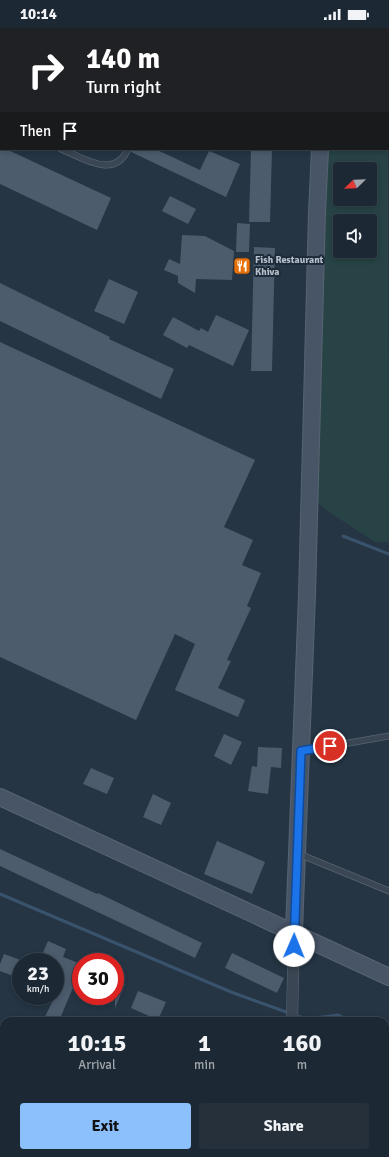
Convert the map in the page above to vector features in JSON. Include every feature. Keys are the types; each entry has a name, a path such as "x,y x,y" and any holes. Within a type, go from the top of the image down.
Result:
{"main road":[{"path":"294,931 307,595 320,150"},
{"path":"0,797 388,974"}],"street":[{"path":"292,1017 294,1005 294,931"}],"lane":[{"path":"64,150 104,166 114,165 124,158 128,150"},
{"path":"301,751 389,736"},
{"path":"297,853 389,891"}],"green space":[{"path":"328,150 388,150 389,542 375,542 329,512 317,502"}],"building":[{"path":"0,150 8,150 111,198 97,230 0,184"},
{"path":"132,150 157,150 200,170 209,151 240,164 226,197 131,152"},
{"path":"251,150 272,150 270,222 249,222"},
{"path":"170,196 196,209 188,224 162,211"},
{"path":"237,223 250,224 249,252 236,252"},
{"path":"182,235 205,236 234,251 232,280 196,279 195,293 178,283 178,276 164,270 169,259 180,264"},
{"path":"254,247 275,248 272,371 251,371"},
{"path":"109,279 138,292 124,324 94,311"},
{"path":"0,283 110,337 109,339 174,369 161,399 0,321"},
{"path":"216,315 249,330 233,366 189,345 187,348 163,335 173,317 199,331 201,328 208,332"},
{"path":"0,342 255,460 224,527 253,540 242,565 261,573 247,606 251,608 227,660 231,661 218,688 245,700 238,717 175,690 195,644 175,634 136,720 0,657"},
{"path":"224,734 242,742 231,765 214,756"},
{"path":"258,747 282,748 281,768 271,767 268,794 248,791 252,766 257,767"},
{"path":"91,768 114,778 107,794 83,784"},
{"path":"153,794 171,803 161,825 143,817"},
{"path":"217,841 265,862 252,894 204,874"},
{"path":"0,849 97,894 98,893 202,943 195,958 0,866"},
{"path":"48,941 66,949 64,954 64,953 43,953"},
{"path":"232,953 284,978 277,993 225,968"},
{"path":"4,954 12,957 12,976 0,971 0,964"},
{"path":"64,957 72,960 72,990 61,1017 45,1017 51,1005 64,1005"},
{"path":"138,991 166,1002 159,1017 151,1017 131,1008"}],"waterway":[{"path":"343,536 389,554"},
{"path":"0,894 231,992 289,1013"},
{"path":"294,1015 300,1017"},
{"path":"322,1017 338,1015 342,1017"}],"place":[{"name":"Fish Restaurant Khiva","path":"242,266"}],"route":[{"path":"294,946 301,751 330,746"}]}
